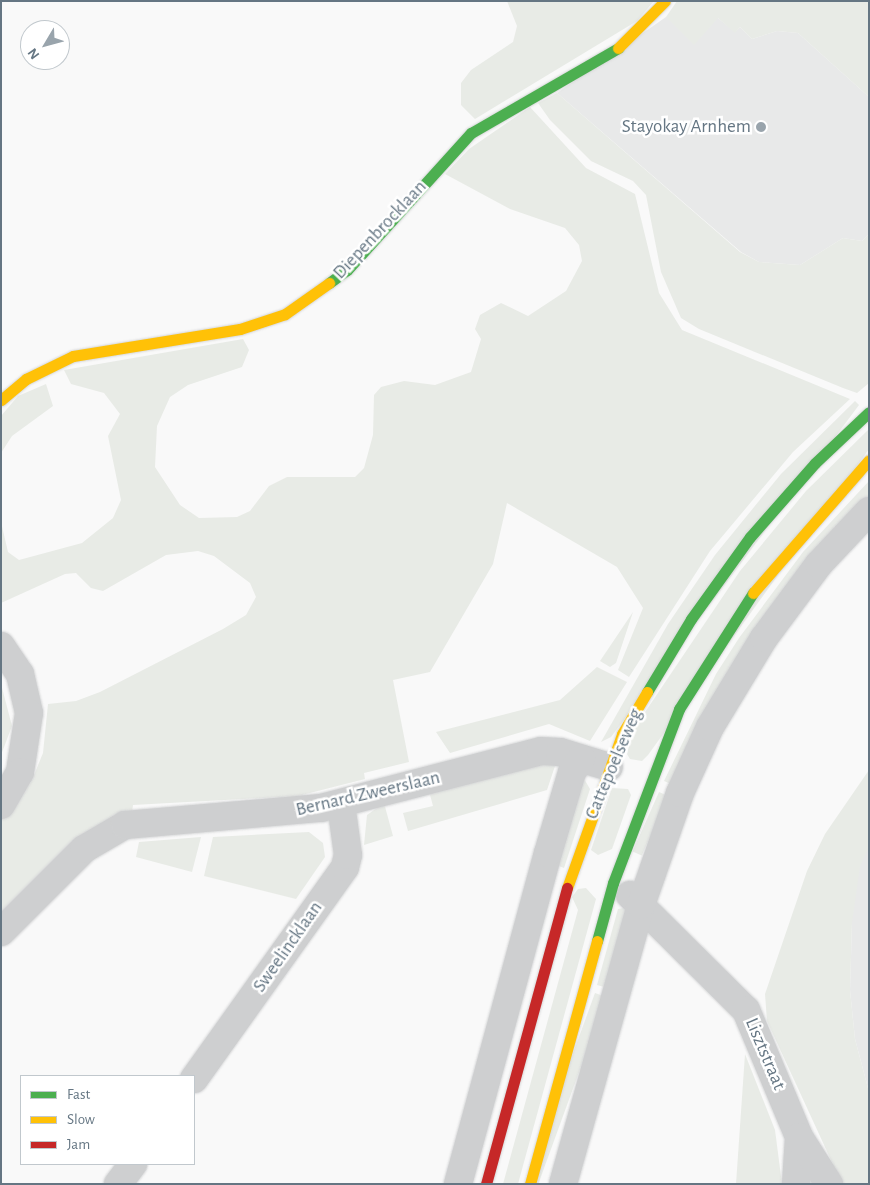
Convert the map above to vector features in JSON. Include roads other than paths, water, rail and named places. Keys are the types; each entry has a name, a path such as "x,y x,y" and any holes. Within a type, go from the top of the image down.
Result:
{"street":[{"name":"Diepenbrocklaan","path":"1,400 26,378 73,356 240,329 285,314 347,270 471,133 612,52 632,38 665,1"},
{"name":"Cattepoelseweg","path":"486,1184 571,875 657,672 728,566 772,509 869,412"},
{"name":"Cattepoelseweg","path":"530,1184 600,878 644,779 678,709 730,622 794,539 869,460"},
{"path":"563,1184 641,905 680,793 723,704 791,599 869,510"},
{"path":"1,646 27,694 26,744 20,772 1,805"},
{"path":"1,767 26,744"},
{"name":"Bernard Zweerslaan","path":"1,932 84,849 114,829 148,821 299,812 341,804 541,751 581,759 617,770"},
{"name":"Cattepoelseweg","path":"458,1184 572,772 581,759"},
{"name":"Sweelincklaan","path":"195,1078 346,867 348,855 341,804"},
{"path":"571,875 582,870 600,878"},
{"name":"Lisztstraat","path":"600,878 641,905 746,1010 799,1137 796,1184"},
{"path":"799,1137 829,1184"},
{"path":"118,1184 132,1165"}],"place":[{"name":"Stayokay Arnhem","path":"761,127"}]}
